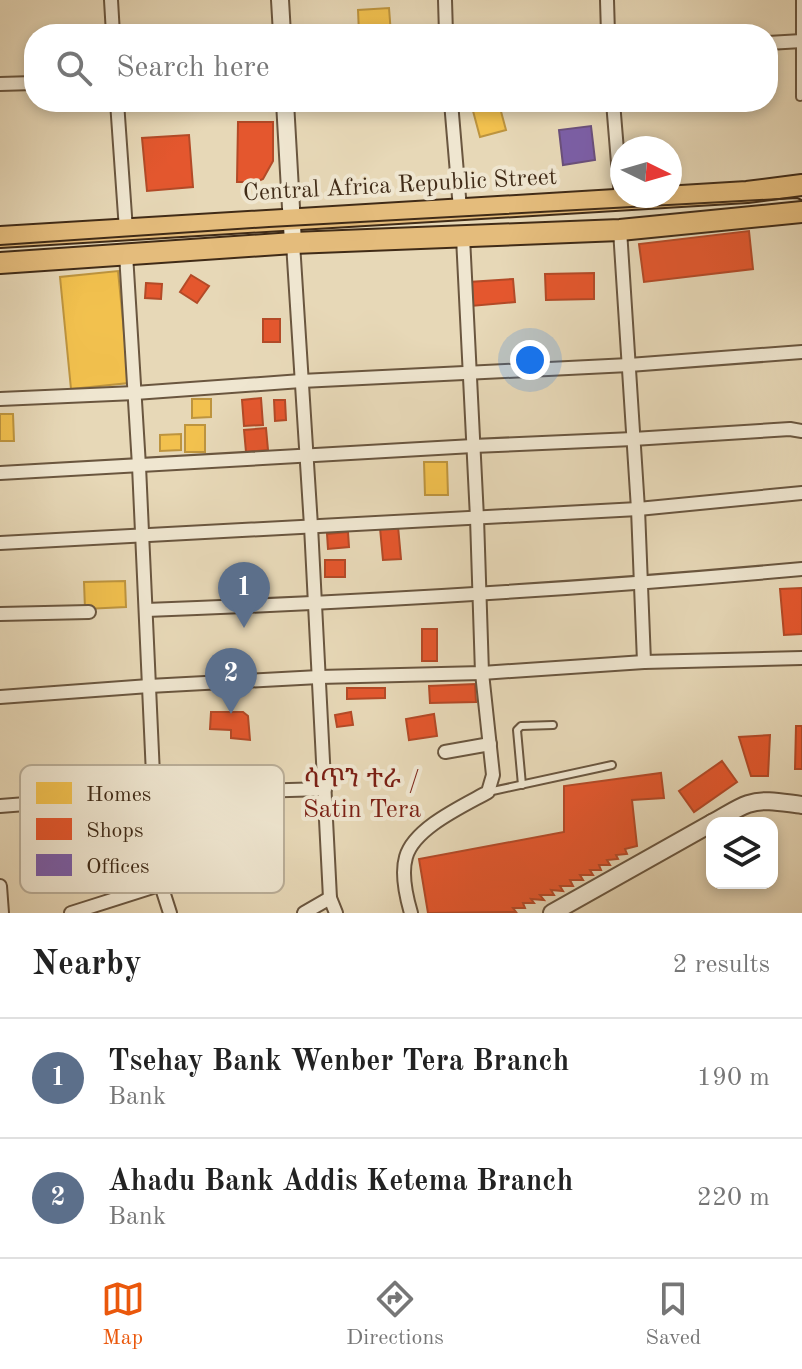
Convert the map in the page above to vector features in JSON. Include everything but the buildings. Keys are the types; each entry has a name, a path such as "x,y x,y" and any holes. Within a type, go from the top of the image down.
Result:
{"main road":[{"path":"792,186 802,173"},
{"name":"Central Africa Republic Street","path":"682,196 792,186"},
{"name":"Central Africa Republic Street","path":"0,237 610,200"},
{"path":"0,263 293,243 620,230 797,215"}],"street":[{"path":"111,0 112,24"},
{"path":"280,0 281,24"},
{"path":"445,0 446,24"},
{"path":"607,0 608,24"},
{"path":"778,42 800,41"},
{"path":"0,84 24,83"},
{"path":"118,112 126,230"},
{"path":"286,112 330,898 336,913"},
{"path":"452,112 460,209"},
{"path":"614,112 616,136"},
{"path":"620,230 638,509 644,662"},
{"path":"411,913 404,875 408,850 440,819 488,792 493,775 482,673 463,237"},
{"path":"126,254 143,535 152,765"},
{"path":"0,399 629,365 802,352"},
{"path":"0,473 790,429 802,431"},
{"path":"0,543 638,509 802,493"},
{"path":"146,610 478,595 802,569"},
{"path":"0,614 89,612"},
{"path":"0,697 319,677 482,673 644,662 802,658"},
{"path":"445,752 490,744"},
{"path":"284,790 325,789"},
{"path":"723,817 756,802 802,805"},
{"path":"0,806 20,804"},
{"path":"552,913 706,826"},
{"path":"0,886 2,913"},
{"path":"71,913 135,893"},
{"path":"164,893 170,913"},
{"path":"304,913 330,898"}],"lane":[{"path":"800,0 800,97"},
{"path":"522,785 517,730 521,726 553,725"},
{"path":"488,792 612,765"}],"tram line":[{"path":"0,245 269,227 802,200"}],"place":[{"name":"Tsehay Bank Wenber Tera Branch","path":"244,628"},
{"name":"Ahadu Bank Addis Ketema Branch","path":"231,714"}],"district":[{"name":"ሳጥን ተራ / Satin Tera","path":"362,795"}]}
